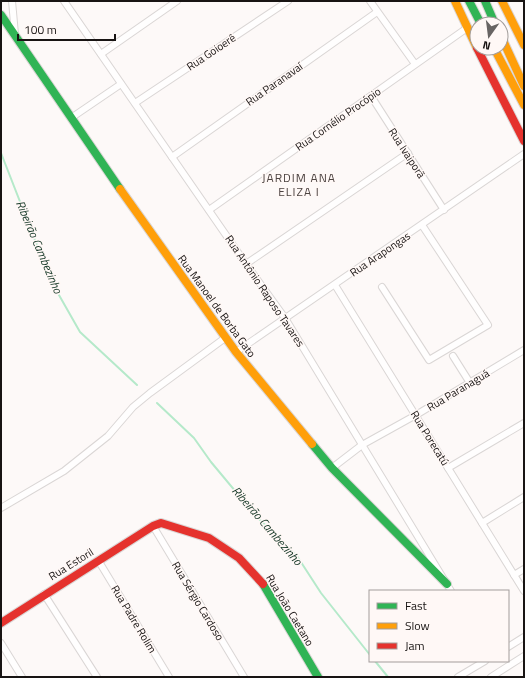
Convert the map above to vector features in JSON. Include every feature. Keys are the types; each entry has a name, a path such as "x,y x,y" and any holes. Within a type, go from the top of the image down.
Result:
{"main road":[{"path":"455,1 469,32"},
{"path":"469,1 477,16"},
{"path":"485,1 492,16"},
{"path":"502,1 524,45"},
{"name":"Rua Manoel de Borba Gato","path":"1,15 225,338 332,468 447,584"},
{"path":"509,53 524,86"},
{"path":"481,56 524,141"},
{"path":"498,56 524,105"},
{"name":"Rua João Caetano","path":"153,526 161,523 209,538 239,558 262,583 318,677"},
{"name":"Rua Estoril","path":"1,623 44,594 153,526"}],"street":[{"path":"12,1 15,34"},
{"name":"Rua Antônio Raposo Tavares","path":"64,1 285,318 451,590"},
{"path":"101,54 177,1"},
{"name":"Rua Goioerê","path":"134,103 288,1"},
{"path":"370,1 415,64"},
{"name":"Rua Paranavaí","path":"172,157 377,12"},
{"name":"Rua Cornélio Procópio","path":"209,210 467,28"},
{"path":"71,118 121,84"},
{"name":"Rua Ivaiporã","path":"371,96 444,210"},
{"path":"246,264 408,153"},
{"name":"Rua Arapongas","path":"236,352 524,154"},
{"path":"382,288 429,360 488,325 422,225"},
{"name":"Rua Porecatú","path":"335,285 524,592"},
{"path":"1,508 64,471 108,436 133,407 146,396 225,338"},
{"name":"Rua Paranaguá","path":"332,468 362,445 416,415 524,350"},
{"path":"453,356 470,383"},
{"path":"448,468 524,423"},
{"path":"482,523 524,498"},
{"name":"Rua Sérgio Cardoso","path":"153,526 244,677"},
{"name":"Rua Padre Rolim","path":"98,560 169,677"},
{"path":"514,575 524,569"},
{"path":"44,594 97,677"},
{"path":"509,646 524,637"},
{"path":"1,643 22,677"},
{"path":"491,677 524,656"},
{"path":"458,677 483,662"}],"waterway":[{"name":"Ribeirão Cambezinho","path":"1,153 51,281 80,332 137,385"},
{"name":"Ribeirão Cambezinho","path":"157,403 194,438 211,462 256,516 297,556 321,593 369,654"},
{"name":"Ribeirão Cambezinho","path":"376,662 388,677"}],"traffic: fast":[{"path":"469,1 477,16"},
{"path":"485,1 492,16"},
{"path":"1,15 120,189"},
{"path":"312,444 332,468 447,584"},
{"path":"263,584 318,677"}],"traffic: slow":[{"path":"455,1 469,31"},
{"path":"502,1 524,45"},
{"path":"509,53 524,86"},
{"path":"498,56 524,105"},
{"path":"120,189 236,352 312,444"}],"traffic: jam":[{"path":"481,56 524,141"},
{"path":"1,623 153,526 161,523 209,538 239,558 263,584"}],"district":[{"name":"JARDIM ANA ELIZA I","path":"299,185"}]}
